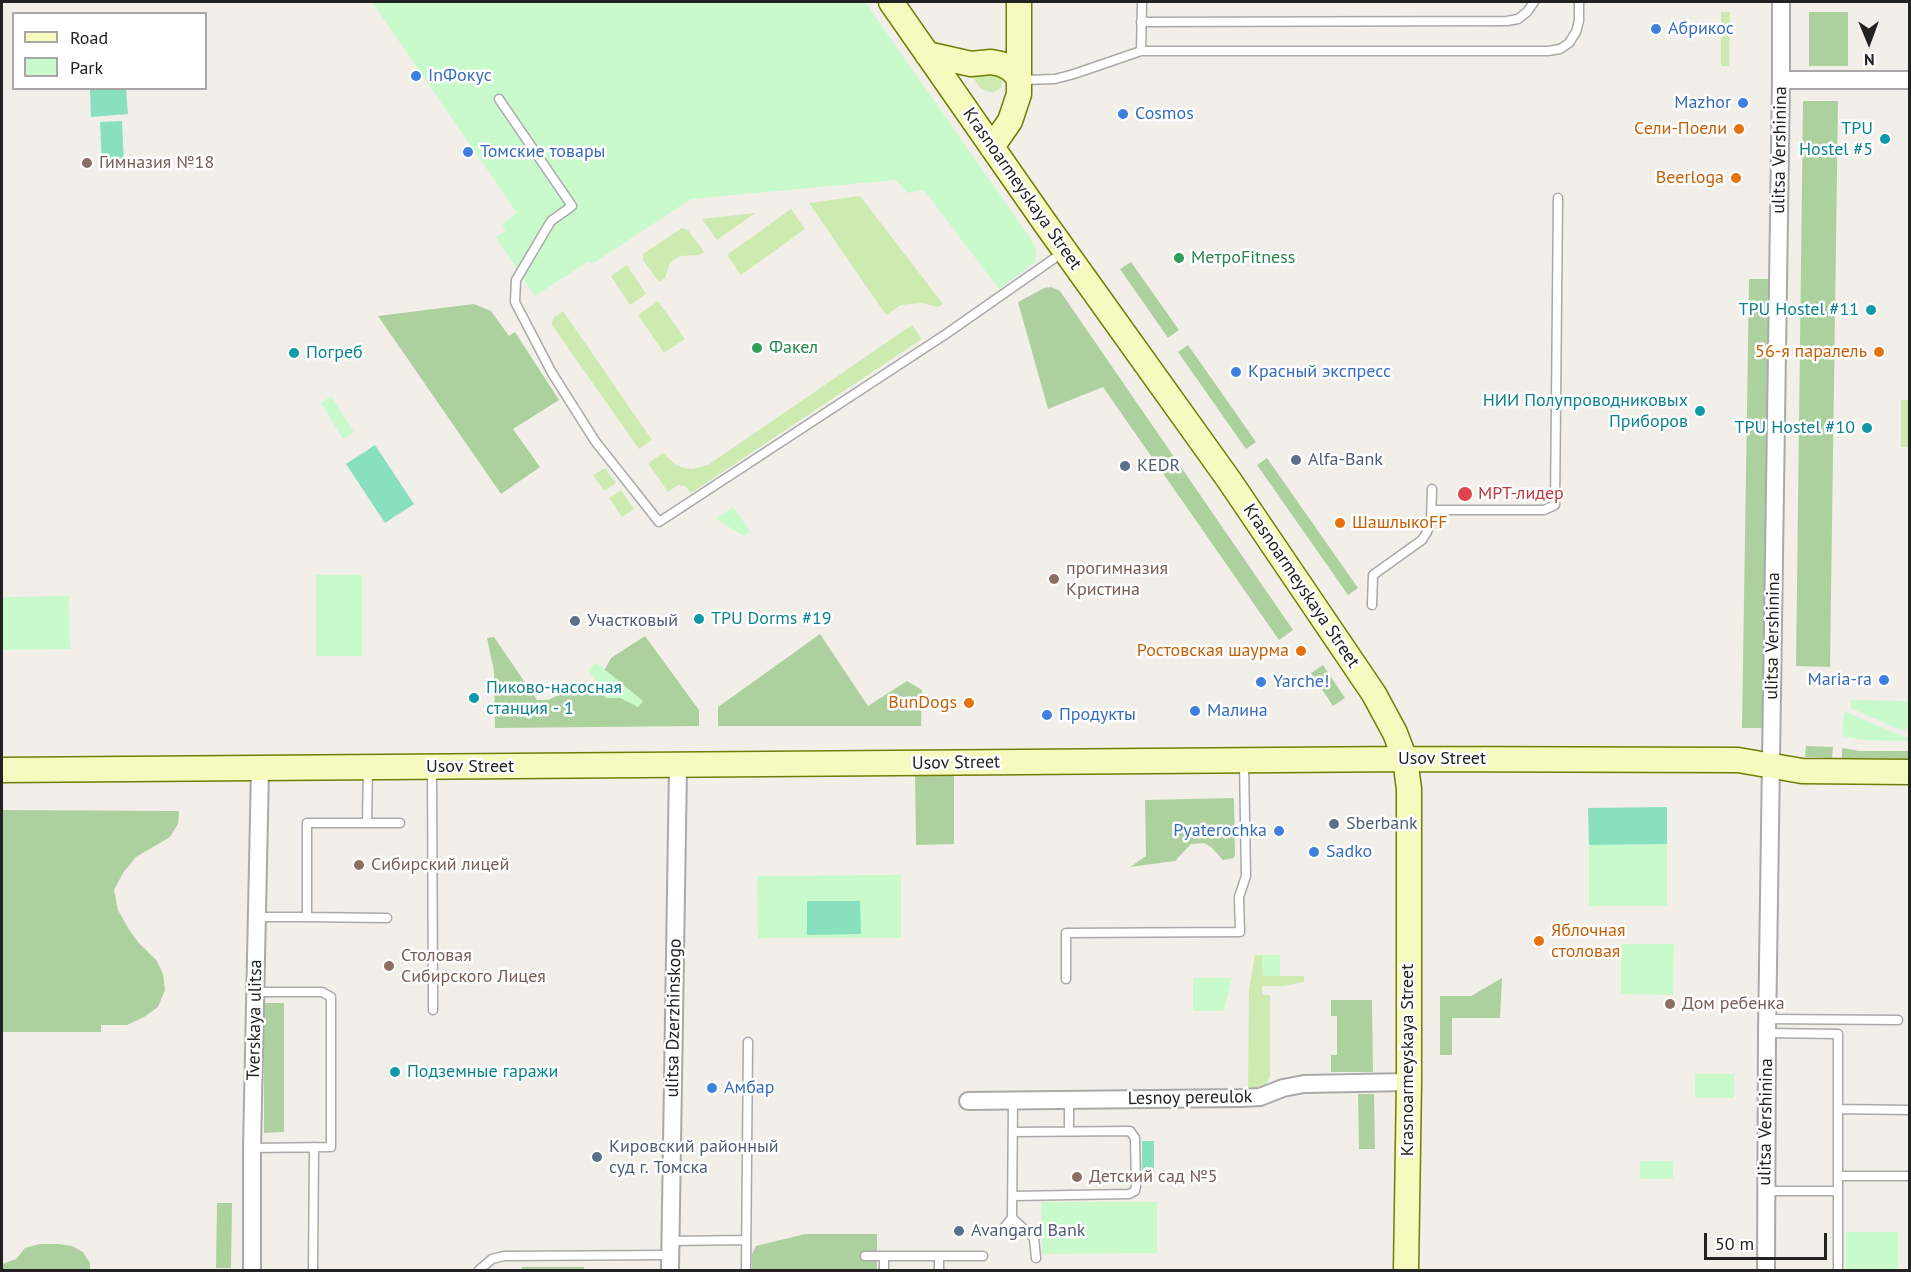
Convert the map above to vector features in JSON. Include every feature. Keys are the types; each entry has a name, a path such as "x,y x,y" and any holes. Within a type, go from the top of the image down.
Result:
{"main road":[{"name":"Krasnoarmeyskaya Street","path":"891,2 1229,480 1360,672 1383,710 1405,759 1408,789 1406,1270"},
{"path":"992,147 1010,121 1015,108 1020,80 1019,2"},
{"path":"927,54 970,64 991,62 1001,64 1011,69 1020,80"},
{"name":"Usov Street","path":"2,770 1405,759 1738,760 1802,771 1910,772"}],"street":[{"name":"ulitsa Vershinina","path":"1766,1270 1765,1191 1781,80 1780,2"},
{"path":"1781,80 1910,80"},
{"name":"ulitsa Dzerzhinskogo","path":"671,1255 678,766"},
{"name":"Tverskaya ulitsa","path":"252,1270 252,1148 260,769"},
{"name":"Lesnoy pereulok","path":"968,1101 1242,1098 1260,1097 1283,1088 1304,1084 1408,1082"}],"lane":[{"path":"1141,51 1142,2"},
{"path":"1141,22 1507,21 1518,19 1534,2"},
{"path":"1020,80 1055,79 1141,51 1548,51 1560,49 1569,43 1576,32 1579,21 1579,2"},
{"path":"499,99 572,206 551,220 516,280 514,302 552,373 595,441 659,522 946,334 1065,251"},
{"path":"1432,510 1544,510 1555,506 1558,198"},
{"path":"1372,604 1373,575 1422,540 1431,521 1432,489"},
{"path":"1066,979 1066,933 1240,932 1239,897 1246,876 1244,760"},
{"path":"367,823 368,768"},
{"path":"432,768 433,1010"},
{"path":"307,917 307,823 400,823"},
{"path":"257,917 387,918"},
{"path":"252,1148 331,1147 331,997 322,992 255,992"},
{"path":"1767,1026 1898,1020"},
{"path":"1767,1026 1838,1034 1838,1270"},
{"path":"746,1270 748,1042"},
{"path":"1069,1100 1069,1131"},
{"path":"1002,1230 1012,1218 1012,1101"},
{"path":"1838,1109 1910,1110"},
{"path":"1013,1132 1128,1130 1135,1138 1135,1191 1129,1194 1013,1196"},
{"path":"314,1147 314,1270"},
{"path":"1838,1176 1910,1176"},
{"path":"1765,1191 1838,1191"},
{"path":"1012,1218 1034,1238 1036,1258"},
{"path":"479,1270 492,1259 504,1256 671,1255 746,1240"},
{"path":"865,1256 983,1256"},
{"path":"884,1256 884,1270"},
{"path":"939,1256 939,1270"}],"green space":[{"path":"372,2 865,2 1033,242 1036,249 1035,262 999,289 924,190 908,193 895,180 691,199 592,264 589,261 535,296 496,237 506,230 502,224 517,213"},
{"path":"1721,12 1730,12 1729,66 1721,66"},
{"path":"1809,12 1848,12 1848,66 1809,66"},
{"path":"991,68 1003,77 1001,88 993,93 981,89 967,69"},
{"path":"90,90 126,90 128,114 91,117"},
{"path":"1803,101 1838,101 1830,667 1796,666"},
{"path":"122,121 124,165 102,166 100,122"},
{"path":"860,196 943,304 938,307 921,303 901,305 886,315 809,203"},
{"path":"791,209 805,229 741,275 727,255"},
{"path":"755,213 717,240 702,219"},
{"path":"682,228 688,230 704,252 675,259 670,263 665,278 659,282 643,260 643,254"},
{"path":"1131,262 1179,330 1168,338 1120,269"},
{"path":"627,265 646,294 630,305 611,276"},
{"path":"1749,279 1770,279 1762,728 1742,728"},
{"path":"1051,287 1060,291 1293,630 1279,640 1103,387 1048,409 1018,302 1044,288"},
{"path":"658,301 685,339 664,353 638,315"},
{"path":"474,304 491,311 509,336 515,332 559,400 513,429 540,467 501,494 378,316"},
{"path":"563,311 652,440 639,449 552,325 553,318"},
{"path":"912,325 922,339 691,493 685,486 678,485 668,492 648,463 663,453 676,465 684,468 693,469 708,465"},
{"path":"1188,345 1256,442 1246,449 1178,352"},
{"path":"331,396 354,432 343,439 321,403"},
{"path":"1901,400 1909,400 1909,447 1901,447"},
{"path":"375,445 414,504 385,523 346,464"},
{"path":"1267,458 1358,588 1348,595 1257,465"},
{"path":"605,468 616,483 604,491 593,475"},
{"path":"621,490 634,509 622,517 609,498"},
{"path":"733,507 750,531 744,536 716,519"},
{"path":"316,575 362,575 362,656 316,656"},
{"path":"69,596 70,649 2,650 2,597"},
{"path":"820,634 868,706 907,681 922,690 921,726 718,726 718,707"},
{"path":"645,636 699,710 699,726 495,728 494,671 487,638 494,637 537,700 548,700 574,688 588,690 598,686 611,658"},
{"path":"597,663 643,701 638,707 620,698 606,698 588,669"},
{"path":"1323,665 1345,698 1333,706 1311,673"},
{"path":"1851,700 1909,701 1909,728 1901,730 1851,708"},
{"path":"1846,712 1909,739 1909,741 1863,740 1842,736"},
{"path":"1806,746 1833,747 1832,758 1805,757"},
{"path":"1842,748 1859,751 1909,751 1909,759 1842,758"},
{"path":"915,774 954,774 954,844 916,845"},
{"path":"1234,798 1234,858 1223,860 1204,843 1191,844 1175,861 1130,867 1146,856 1145,800"},
{"path":"1667,807 1667,844 1589,845 1588,808"},
{"path":"2,810 179,811 178,824 170,837 136,857 123,873 114,890 118,910 128,928 157,961 163,974 165,990 158,1007 127,1025 101,1025 101,1032 2,1032"},
{"path":"1667,844 1667,906 1589,906 1589,845"},
{"path":"901,875 901,938 758,938 757,876"},
{"path":"807,901 860,901 861,934 807,935"},
{"path":"1621,944 1674,944 1673,995 1621,994"},
{"path":"1255,955 1262,955 1263,976 1304,976 1304,982 1283,986 1262,986 1262,995 1270,995 1270,1077 1264,1088 1248,1088 1249,990"},
{"path":"1262,955 1280,955 1280,976 1263,976"},
{"path":"1193,978 1232,978 1224,1011 1193,1011"},
{"path":"1502,978 1500,1018 1452,1018 1452,1055 1440,1055 1440,996 1471,996"},
{"path":"1331,1000 1372,1000 1373,1072 1331,1072 1331,1055 1337,1055 1337,1016 1331,1016"},
{"path":"264,1003 284,1003 284,1132 264,1133"},
{"path":"1695,1074 1734,1074 1734,1098 1695,1098"},
{"path":"1358,1094 1374,1094 1375,1149 1359,1149"},
{"path":"1142,1141 1154,1141 1154,1182 1142,1182"},
{"path":"1640,1161 1673,1161 1673,1179 1640,1179"},
{"path":"1041,1202 1157,1202 1157,1253 1042,1254"},
{"path":"217,1203 232,1203 231,1268 216,1268"},
{"path":"1846,1232 1898,1232 1898,1270 1846,1270"},
{"path":"805,1234 877,1234 877,1270 752,1270 752,1254 756,1246"},
{"path":"40,1244 72,1246 83,1252 90,1263 90,1270 2,1270 2,1264 16,1259 25,1248"},
{"path":"522,1267 584,1267 584,1270 522,1270"}],"place":[{"name":"Абрикос","path":"1656,29"},
{"name":"InФокус","path":"416,76"},
{"name":"Mazhor","path":"1743,103"},
{"name":"Cosmos","path":"1123,114"},
{"name":"Сели-Поели","path":"1739,129"},
{"name":"TPU Hostel #5","path":"1885,139"},
{"name":"Томские товары","path":"468,152"},
{"name":"Гимназия №18","path":"87,163"},
{"name":"Beerloga","path":"1736,178"},
{"name":"МетроFitness","path":"1179,258"},
{"name":"TPU Hostel #11","path":"1871,310"},
{"name":"Факел","path":"757,348"},
{"name":"56-я паралель","path":"1879,352"},
{"name":"Погреб","path":"294,353"},
{"name":"Красный экспресс","path":"1236,372"},
{"name":"НИИ Полупроводниковых Приборов","path":"1700,411"},
{"name":"TPU Hostel #10","path":"1867,428"},
{"name":"Alfa-Bank","path":"1296,460"},
{"name":"KEDR","path":"1125,466"},
{"name":"МРТ-лидер","path":"1465,494"},
{"name":"ШашлыкоFF","path":"1340,523"},
{"name":"прогимназия Кристина","path":"1054,579"},
{"name":"TPU Dorms #19","path":"699,619"},
{"name":"Участковый","path":"575,621"},
{"name":"Ростовская шаурма","path":"1301,651"},
{"name":"Maria-ra","path":"1884,680"},
{"name":"Yarche!","path":"1261,682"},
{"name":"Пиково-насосная станция - 1","path":"474,698"},
{"name":"BunDogs","path":"969,703"},
{"name":"Малина","path":"1195,711"},
{"name":"Продукты","path":"1047,715"},
{"name":"Sberbank","path":"1334,824"},
{"name":"Pyaterochka","path":"1279,831"},
{"name":"Sadko","path":"1314,852"},
{"name":"Сибирский лицей","path":"359,865"},
{"name":"Яблочная столовая","path":"1539,941"},
{"name":"Столовая Сибирского Лицея","path":"389,966"},
{"name":"Дом ребенка","path":"1670,1004"},
{"name":"Подземные гаражи","path":"395,1072"},
{"name":"Амбар","path":"712,1088"},
{"name":"Кировский районный суд г. Томска","path":"597,1157"},
{"name":"Детский сад №5","path":"1077,1177"},
{"name":"Avangard Bank","path":"959,1231"}]}
